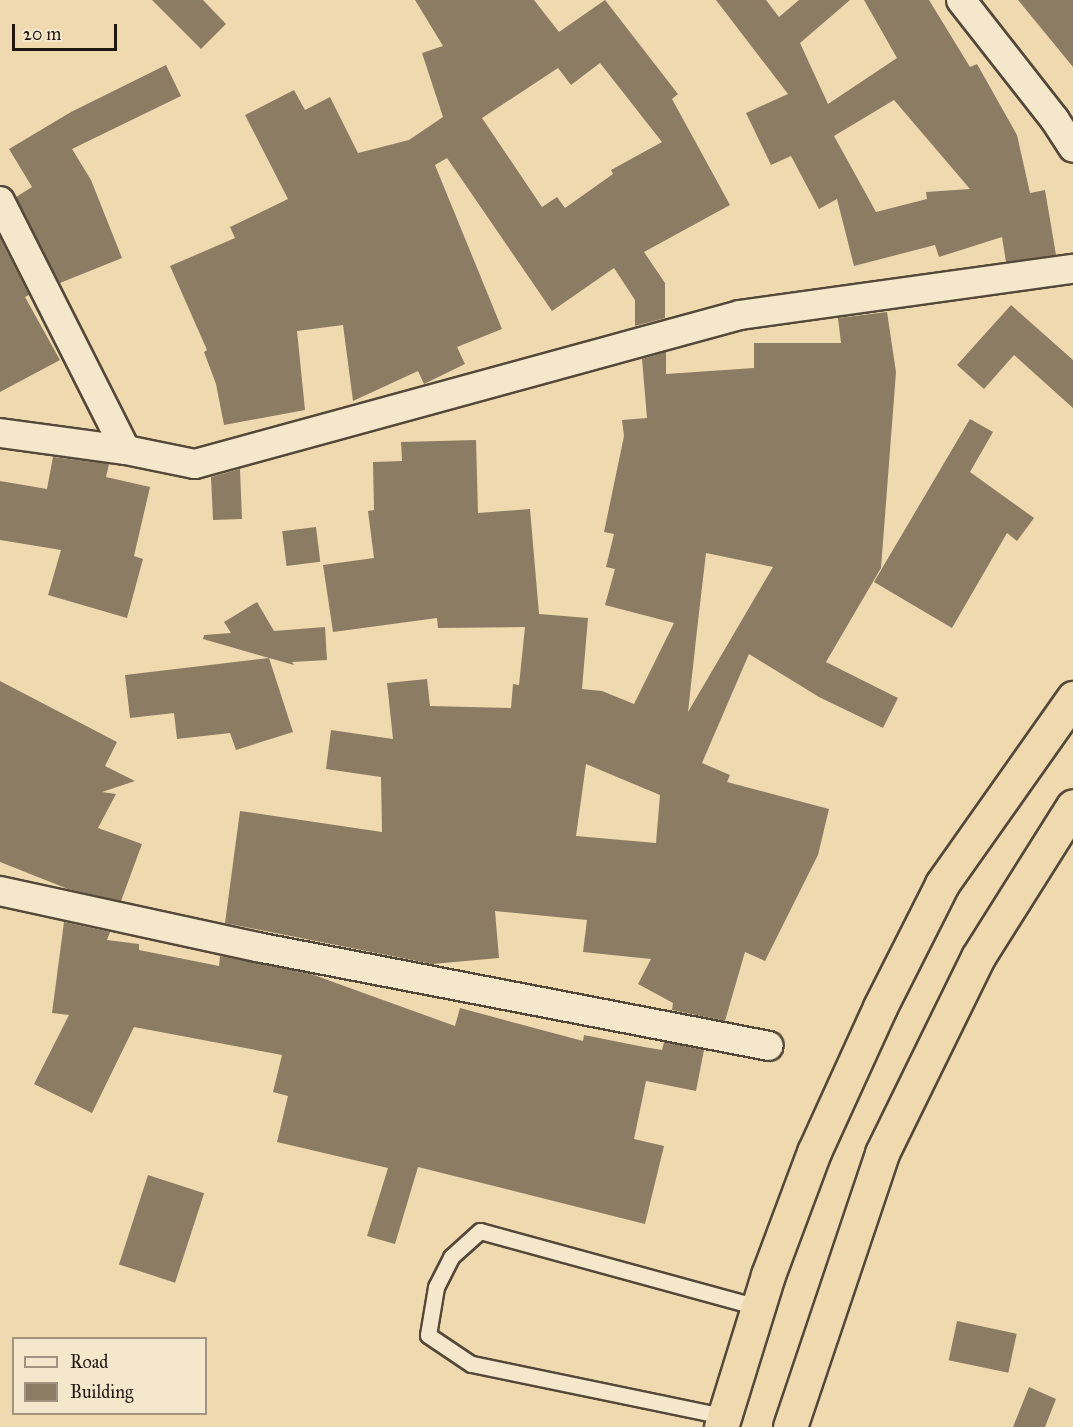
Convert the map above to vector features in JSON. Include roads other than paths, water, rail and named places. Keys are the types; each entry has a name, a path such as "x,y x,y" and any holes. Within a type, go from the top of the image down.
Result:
{"highway":[{"path":"722,1422 758,1307 814,1152 942,884 1073,698"},
{"path":"790,1427 882,1153 978,957 1073,806"}],"street":[{"path":"961,0 1055,120 1073,148"},
{"path":"0,201 126,450"},
{"path":"0,433 126,450 195,464 740,315 1073,269"},
{"path":"0,891 269,949 769,1046"}],"lane":[{"path":"722,1422 471,1364 428,1335 436,1287 451,1257 480,1231 758,1307"}]}
